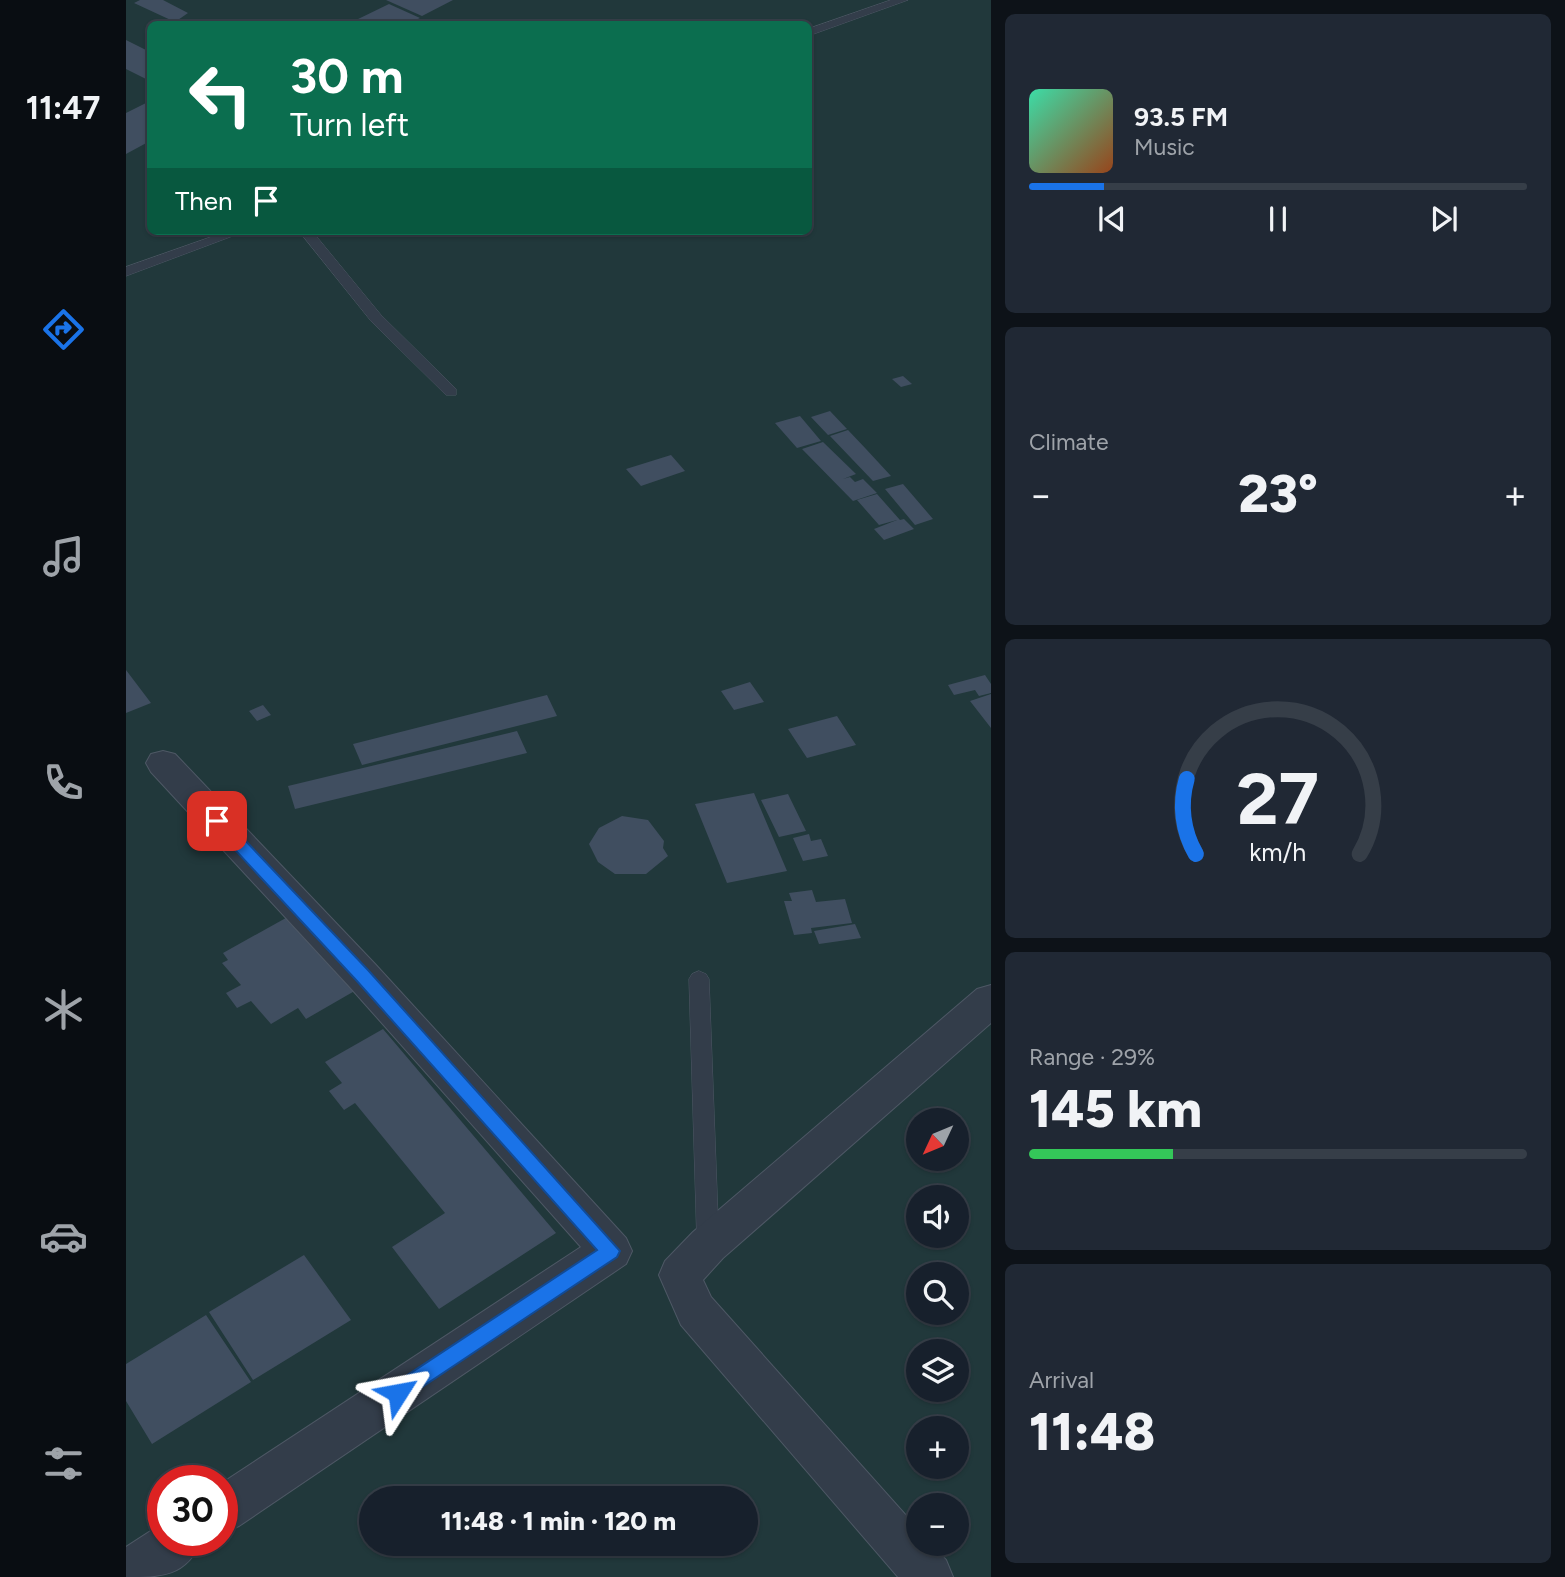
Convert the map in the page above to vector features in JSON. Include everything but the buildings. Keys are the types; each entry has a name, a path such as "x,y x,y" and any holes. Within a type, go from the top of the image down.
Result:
{"street":[{"path":"163,763 362,975 611,1251 238,1499"},
{"path":"929,1577 696,1311 680,1275 708,1245 991,1000"},
{"path":"126,1575 154,1556"}],"lane":[{"path":"812,32 902,0"},
{"path":"126,272 229,235"},
{"path":"308,235 376,318 451,392"},
{"path":"699,979 708,1245"}],"green space":[{"path":"126,0 991,0 991,1577 126,1577"}],"route":[{"path":"217,821 362,975 611,1251 398,1393"}]}
